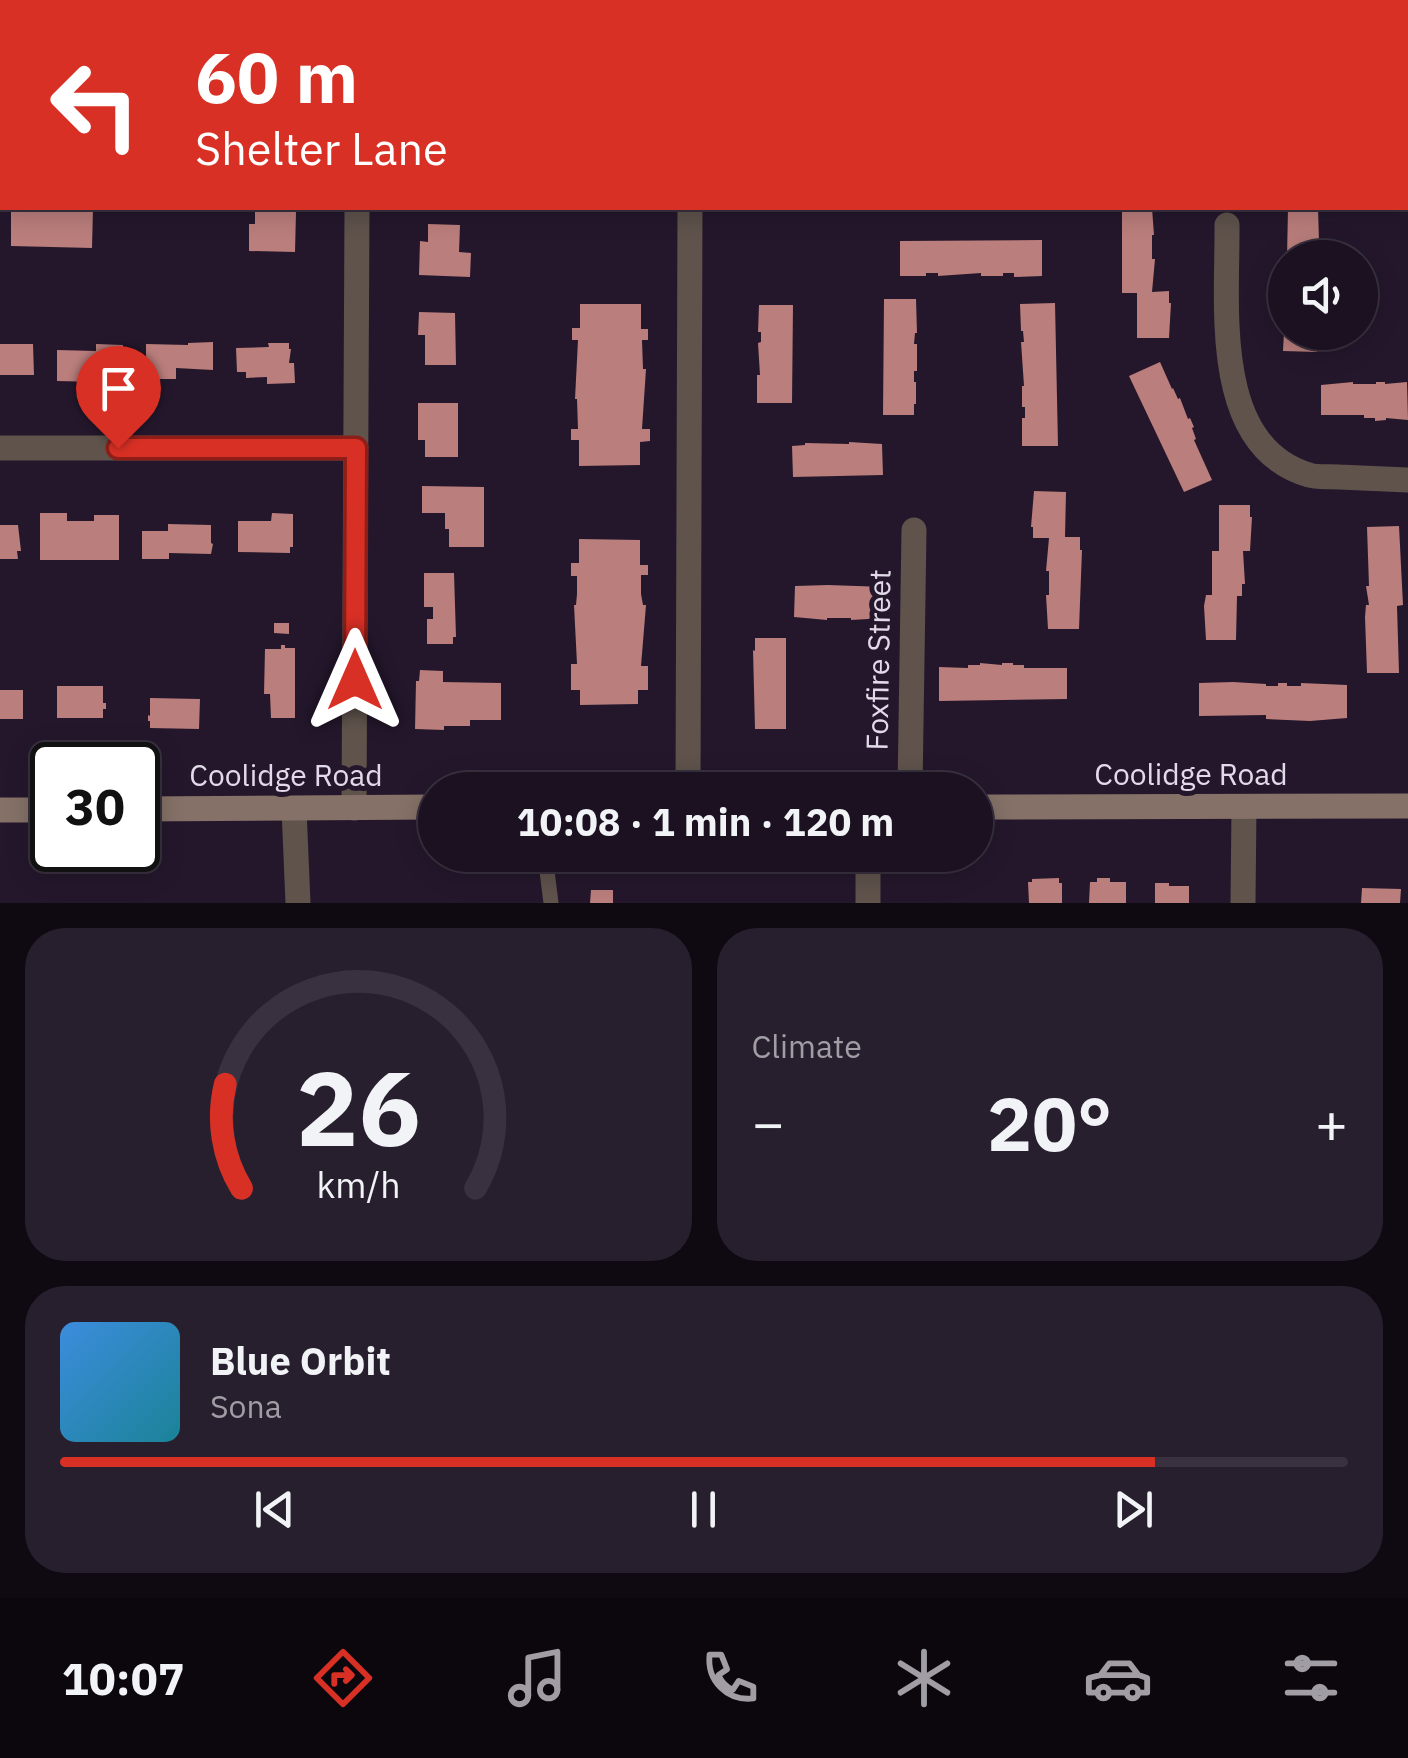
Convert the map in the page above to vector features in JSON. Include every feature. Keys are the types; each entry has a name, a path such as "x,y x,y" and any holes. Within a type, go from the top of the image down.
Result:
{"street":[{"path":"354,808 357,210"},
{"path":"688,772 690,210"},
{"path":"1228,224 1229,361 1236,398 1261,444 1282,462 1310,476 1408,480"},
{"path":"0,448 356,448"},
{"name":"Foxfire Street","path":"910,772 914,530"},
{"name":"Coolidge Road","path":"993,807 1408,806"},
{"name":"Coolidge Road","path":"160,809 418,807"},
{"path":"1243,903 1244,807"},
{"path":"294,808 298,903"},
{"path":"0,810 30,810"},
{"path":"868,872 868,903"}],"lane":[{"path":"548,872 551,903"}],"building":[{"path":"11,210 93,210 92,248 11,246"},
{"path":"255,210 296,212 295,252 249,251 249,224 255,224"},
{"path":"1122,210 1152,210 1152,292 1169,291 1169,338 1137,338 1137,293 1122,293"},
{"path":"1288,210 1318,210 1319,240 1287,240"},
{"path":"428,224 460,225 459,252 471,253 470,277 419,275 420,241 428,242"},
{"path":"1042,240 1042,276 900,276 900,241"},
{"path":"884,299 916,299 914,415 883,415"},
{"path":"1055,303 1058,446 1022,446 1025,407 1020,304"},
{"path":"580,304 641,304 641,329 648,329 648,340 642,340 646,369 642,429 650,429 650,441 640,442 640,465 579,466 579,440 571,440 571,429 578,429 578,340 572,340 572,328 580,328"},
{"path":"759,305 793,305 792,403 757,403"},
{"path":"419,312 455,313 456,365 425,365 425,335 418,335"},
{"path":"213,342 213,370 176,368 176,379 146,379 146,344"},
{"path":"268,343 289,343 295,383 267,384 267,377 246,378 246,372 237,372 236,348 269,347"},
{"path":"0,344 33,344 34,375 0,375"},
{"path":"96,344 123,345 122,373 100,372 100,382 57,381 57,350 96,351"},
{"path":"1160,362 1194,427 1194,440 1212,480 1184,492 1129,376"},
{"path":"1407,382 1408,420 1321,415 1321,385"},
{"path":"418,403 458,403 458,457 425,457 425,440 418,440"},
{"path":"882,444 883,475 793,477 792,446"},
{"path":"422,486 484,487 484,547 449,547 445,513 422,513"},
{"path":"1034,491 1066,492 1065,537 1080,537 1082,550 1079,629 1048,629 1049,538 1033,538"},
{"path":"1219,505 1250,505 1252,517 1250,551 1243,551 1245,584 1242,596 1237,596 1236,640 1206,640 1204,606 1206,595 1212,595 1212,551 1219,551"},
{"path":"40,513 67,513 67,521 94,521 94,515 119,515 119,560 40,560"},
{"path":"272,513 293,514 290,553 238,552 238,521 271,521"},
{"path":"168,524 211,525 211,554 169,553 169,559 142,559 142,531 168,531"},
{"path":"0,525 18,525 18,559 0,559"},
{"path":"1399,526 1403,605 1397,606 1399,673 1367,673 1367,527"},
{"path":"579,539 640,540 640,565 648,565 648,575 641,575 641,594 646,605 641,666 648,666 648,690 638,690 638,704 580,705 580,690 571,690 571,664 577,664 577,576 571,576 571,563 579,563"},
{"path":"424,573 454,573 453,644 427,644 427,619 433,619 433,607 424,607"},
{"path":"795,586 885,587 885,618 794,617"},
{"path":"274,623 289,623 289,634 274,633"},
{"path":"755,638 786,638 786,729 755,729"},
{"path":"281,645 295,648 295,718 271,718 270,694 264,694 265,649 281,649"},
{"path":"980,663 1067,668 1067,699 939,701 939,667 968,668"},
{"path":"420,670 443,671 443,682 501,683 501,720 470,720 470,726 444,726 444,730 415,729 416,681"},
{"path":"1199,683 1266,686 1347,685 1347,718 1310,721 1266,719 1266,715 1199,716"},
{"path":"57,686 103,686 103,718 57,718"},
{"path":"0,690 23,690 23,719 0,719"},
{"path":"150,698 200,699 199,729 150,728"},
{"path":"1059,878 1062,903 1029,903 1028,882"},
{"path":"1097,878 1126,882 1126,903 1089,903 1090,882 1097,882"},
{"path":"1155,883 1189,886 1189,903 1155,903"},
{"path":"1362,888 1401,889 1400,903 1361,903"},
{"path":"591,890 613,890 613,903 590,903"}],"route":[{"path":"118,448 356,448 355,680"}]}
